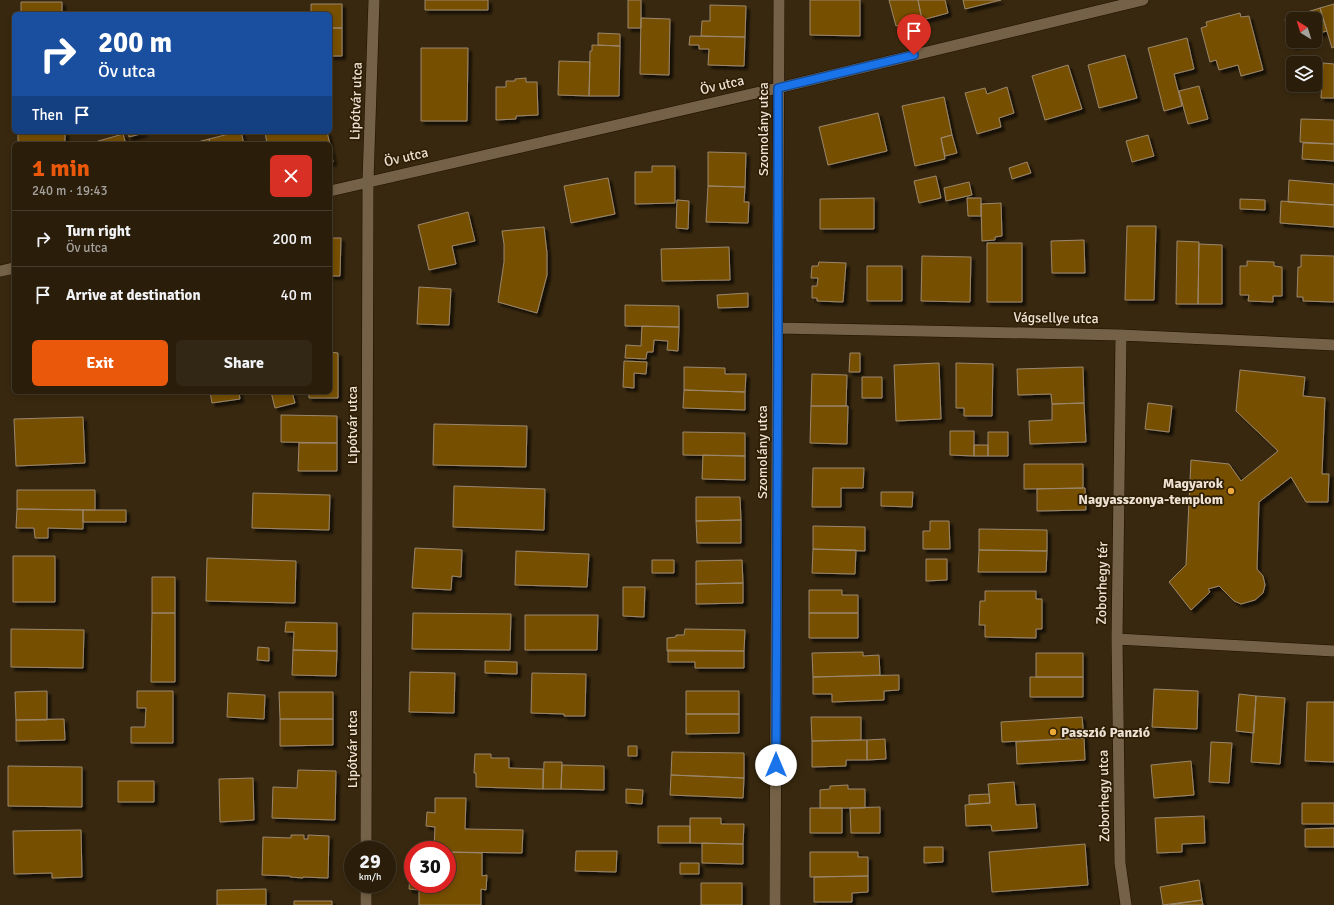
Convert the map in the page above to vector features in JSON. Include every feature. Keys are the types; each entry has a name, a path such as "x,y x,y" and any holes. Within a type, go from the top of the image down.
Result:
{"street":[{"name":"Lipótvár utca","path":"366,841 368,182 374,0"},
{"name":"Szomolány utca","path":"775,905 779,0"},
{"name":"Öv utca","path":"332,191 778,88 1143,0"},
{"path":"0,271 12,268"},
{"name":"Vágsellye utca","path":"778,328 1121,334 1334,345"},
{"name":"Zoborhegy tér","path":"1121,334 1117,639 1334,651"},
{"name":"Zoborhegy utca","path":"1117,639 1120,863 1126,905"},
{"path":"366,893 366,905"}],"building":[{"path":"425,0 488,0 488,10 425,10"},
{"path":"628,0 641,0 641,28 628,28"},
{"path":"810,0 860,0 860,36 810,35"},
{"path":"889,0 918,0 922,20 896,26"},
{"path":"918,0 945,0 948,13 922,20"},
{"path":"963,0 1001,0 965,9"},
{"path":"21,2 62,2 62,12 21,12"},
{"path":"311,4 342,4 342,28 332,28 332,12 311,12"},
{"path":"1334,4 1334,47 1332,48 1322,12 1320,8"},
{"path":"710,5 746,6 745,37 701,36 702,21 710,21"},
{"path":"1320,8 1321,12 1307,12"},
{"path":"1240,13 1241,17 1249,16 1263,70 1241,76 1238,65 1219,70 1216,60 1210,62 1201,28 1207,26 1206,22"},
{"path":"1322,15 1327,31 1322,32"},
{"path":"641,18 670,19 669,75 640,74"},
{"path":"332,28 342,28 342,56 332,56"},
{"path":"598,33 620,34 620,46 598,45"},
{"path":"690,36 745,37 744,66 708,65 709,49 699,49 699,45 689,45"},
{"path":"1187,38 1194,69 1174,74 1182,106 1164,111 1148,48"},
{"path":"592,45 620,46 619,96 589,96 590,51 592,51"},
{"path":"421,48 468,48 467,121 421,121"},
{"path":"1125,55 1137,98 1099,108 1088,65"},
{"path":"559,61 590,62 589,96 558,95"},
{"path":"1323,63 1334,64 1334,98 1321,98"},
{"path":"1068,65 1082,109 1045,120 1032,76"},
{"path":"526,78 526,82 537,82 538,115 516,116 516,119 496,120 496,87 506,87 506,81 515,81 515,79"},
{"path":"1199,86 1208,119 1188,124 1179,91"},
{"path":"1007,87 1014,113 999,118 1001,127 977,134 965,93 985,88 987,94"},
{"path":"944,97 952,135 941,138 945,159 915,166 902,106"},
{"path":"878,113 887,151 828,165 819,127"},
{"path":"1301,119 1334,120 1334,144 1300,142"},
{"path":"18,134 65,134 65,142 18,142"},
{"path":"123,134 125,142 95,142"},
{"path":"128,134 140,134 129,137"},
{"path":"229,134 242,134 244,142 210,142 209,139"},
{"path":"265,134 328,134 330,142 267,142"},
{"path":"952,135 957,153 945,156 941,138"},
{"path":"1148,135 1154,156 1132,162 1126,141"},
{"path":"209,139 210,142 198,142"},
{"path":"1303,143 1334,144 1334,161 1302,159"},
{"path":"708,152 746,153 745,187 708,186"},
{"path":"1027,162 1031,173 1012,179 1009,168"},
{"path":"652,166 675,166 675,203 635,204 635,172 652,172"},
{"path":"936,176 941,198 919,203 914,181"},
{"path":"608,178 615,214 571,223 564,186"},
{"path":"1289,180 1334,184 1334,205 1288,202"},
{"path":"969,182 972,195 946,201 944,188"},
{"path":"708,186 745,187 744,202 749,202 748,223 706,222"},
{"path":"874,198 874,229 820,229 820,199"},
{"path":"967,198 981,198 981,216 968,216"},
{"path":"1240,199 1265,200 1265,210 1240,209"},
{"path":"677,200 689,201 688,229 676,228"},
{"path":"1281,201 1334,205 1334,227 1280,223"},
{"path":"1001,203 1002,236 995,237 995,240 982,241 981,204"},
{"path":"468,212 475,241 452,246 456,264 429,270 418,225"},
{"path":"1127,226 1156,226 1154,300 1125,300"},
{"path":"544,227 547,253 547,275 537,313 498,302 504,262 502,231"},
{"path":"332,238 341,238 340,276 332,276"},
{"path":"1084,240 1085,273 1052,273 1051,241"},
{"path":"1177,241 1199,242 1198,304 1176,304"},
{"path":"987,243 1022,243 1022,302 987,302"},
{"path":"1199,244 1222,245 1222,304 1198,304"},
{"path":"729,247 730,280 662,281 661,249"},
{"path":"1301,255 1334,256 1334,302 1303,301 1303,297 1297,297 1298,267 1301,267"},
{"path":"922,256 971,257 970,302 921,301"},
{"path":"1247,261 1274,262 1274,266 1282,267 1282,296 1273,296 1273,302 1248,301 1249,295 1240,295 1240,266 1247,266"},
{"path":"819,262 846,263 843,302 817,301 817,298 812,298 812,286 817,286 818,278 811,278 812,266 818,266"},
{"path":"867,266 902,266 902,301 867,301"},
{"path":"419,287 451,289 449,325 417,324"},
{"path":"748,293 748,307 718,308 717,295"},
{"path":"625,305 679,306 679,327 625,326"},
{"path":"642,326 679,327 678,351 667,350 668,341 654,340 653,352 647,352 646,359 625,358 626,345 641,346"},
{"path":"332,352 338,353 338,398 309,398 309,394 332,394"},
{"path":"850,353 860,353 860,372 849,372"},
{"path":"624,361 647,362 646,374 634,373 634,388 623,387"},
{"path":"939,363 941,419 896,421 894,365"},
{"path":"956,363 993,364 992,416 964,416 964,408 956,408"},
{"path":"684,367 725,368 725,374 746,374 745,392 684,390"},
{"path":"1083,367 1084,403 1052,404 1051,394 1018,395 1017,369"},
{"name":"Magyarok Nagyasszonya-templom","path":"1240,370 1305,377 1303,396 1325,398 1322,474 1329,474 1328,502 1306,502 1291,477 1259,502 1257,569 1263,576 1265,585 1263,593 1255,600 1241,604 1234,601 1219,586 1208,589 1210,592 1191,610 1169,582 1186,565 1191,460 1229,464 1241,481 1278,451 1236,411"},
{"path":"812,374 847,375 846,406 811,406"},
{"path":"862,377 882,377 882,398 862,398"},
{"path":"684,390 745,392 745,410 683,408"},
{"path":"210,394 239,394 240,399 212,403"},
{"path":"272,394 293,394 295,403 275,408"},
{"path":"1084,403 1086,442 1030,444 1029,421 1052,420 1052,404"},
{"path":"1148,403 1172,406 1169,432 1145,429"},
{"path":"811,406 848,406 847,444 810,443"},
{"path":"281,415 337,416 337,443 281,442"},
{"path":"83,417 85,463 16,466 14,419"},
{"path":"434,424 527,426 526,467 433,465"},
{"path":"950,431 974,431 974,456 950,455"},
{"path":"683,432 745,433 745,456 683,455"},
{"path":"988,432 1008,432 1008,456 988,456"},
{"path":"299,443 337,443 337,471 298,471"},
{"path":"974,445 988,445 988,456 974,456"},
{"path":"703,455 745,456 745,480 702,479"},
{"path":"1024,464 1083,464 1083,488 1024,489"},
{"path":"813,468 864,468 863,488 841,488 841,507 812,507"},
{"path":"454,486 545,489 544,530 453,527"},
{"path":"1085,488 1086,510 1037,511 1037,489"},
{"path":"17,490 95,490 95,510 17,509"},
{"path":"881,492 913,492 912,507 881,506"},
{"path":"253,493 330,495 329,530 252,528"},
{"path":"696,497 740,497 741,520 696,521"},
{"path":"17,509 83,510 83,529 48,528 48,538 35,538 34,528 16,528"},
{"path":"83,510 126,510 126,522 83,522"},
{"path":"741,520 741,543 697,543 696,521"},
{"path":"930,521 949,521 950,549 923,549 923,531 930,531"},
{"path":"813,526 865,527 865,551 813,549"},
{"path":"979,529 1047,530 1047,551 979,550"},
{"path":"415,548 462,550 461,577 452,576 451,590 412,588"},
{"path":"813,549 856,550 855,574 812,573"},
{"path":"979,550 1047,551 1046,572 978,572"},
{"path":"516,551 589,554 587,587 515,585"},
{"path":"13,556 55,556 55,602 13,602"},
{"path":"207,558 296,561 295,603 206,601"},
{"path":"926,559 947,559 947,580 926,581"},
{"path":"652,560 674,560 674,573 652,573"},
{"path":"742,560 743,583 696,584 696,561"},
{"path":"152,577 175,577 175,613 152,613"},
{"path":"743,583 743,603 696,604 696,584"},
{"path":"623,587 645,587 644,617 623,616"},
{"path":"809,590 842,590 842,595 858,595 858,613 809,613"},
{"path":"985,591 1036,591 1036,599 1042,599 1042,629 1036,629 1036,638 985,637 985,625 979,625 980,601 985,601"},
{"path":"152,613 175,613 175,682 151,682"},
{"path":"413,613 511,614 510,650 412,649"},
{"path":"809,613 858,613 858,638 809,638"},
{"path":"525,615 598,615 597,650 525,650"},
{"path":"286,622 337,623 337,651 293,650 294,632 285,632"},
{"path":"11,629 84,630 83,668 11,667"},
{"path":"685,629 745,630 744,651 667,651 667,638 676,637 676,635 684,635"},
{"path":"258,647 269,648 269,661 257,660"},
{"path":"293,650 337,651 336,676 292,675"},
{"path":"668,650 744,651 744,668 695,668 695,662 668,662"},
{"path":"863,652 863,656 879,655 880,675 813,677 812,653"},
{"path":"1036,653 1083,653 1083,677 1036,677"},
{"path":"485,661 517,662 517,674 485,673"},
{"path":"410,672 455,673 454,713 409,712"},
{"path":"532,673 586,674 585,716 531,713"},
{"path":"899,675 899,690 884,691 884,700 832,702 832,694 813,694 813,677"},
{"path":"1030,677 1083,677 1083,697 1030,697"},
{"path":"1154,689 1198,691 1197,729 1152,727"},
{"path":"47,691 47,720 16,720 15,692"},
{"path":"137,691 173,691 173,743 131,743 131,727 145,727 146,708 137,708"},
{"path":"686,691 739,691 739,714 686,714"},
{"path":"279,692 333,692 333,719 280,719"},
{"path":"228,693 265,695 264,719 227,717"},
{"path":"1239,694 1256,696 1254,733 1236,731"},
{"path":"1256,696 1285,698 1280,764 1251,762"},
{"path":"1307,702 1334,702 1334,762 1305,761"},
{"path":"686,714 739,714 739,733 686,734"},
{"path":"811,717 861,717 861,740 812,741"},
{"path":"1082,717 1084,738 1002,742 1001,722"},
{"path":"64,719 65,740 16,741 16,720"},
{"path":"280,719 333,719 333,745 280,746"},
{"path":"1084,738 1085,760 1017,764 1016,742"},
{"path":"885,739 886,759 867,760 867,740"},
{"path":"867,740 867,760 846,760 846,766 812,767 812,741"},
{"path":"1211,742 1232,743 1229,783 1209,782"},
{"path":"628,746 637,746 637,756 628,756"},
{"path":"672,752 744,753 744,778 671,775"},
{"path":"475,754 491,754 491,758 509,758 509,768 543,769 543,789 476,787 476,773 474,773"},
{"path":"1191,761 1194,795 1154,798 1151,765"},
{"path":"544,762 562,762 561,789 543,789"},
{"path":"562,765 604,766 604,790 561,789"},
{"path":"8,766 82,767 82,807 8,806"},
{"path":"298,770 336,771 335,820 272,818 273,787 297,788"},
{"path":"671,775 744,778 743,798 670,795"},
{"path":"253,778 254,820 220,822 219,779"},
{"path":"118,781 154,781 154,802 118,802"},
{"path":"1014,782 1016,805 1035,804 1037,828 992,831 991,825 966,826 965,805 990,803 988,784"},
{"path":"848,785 848,789 865,789 865,808 820,808 820,790 830,789 830,786"},
{"path":"626,789 643,790 642,804 626,803"},
{"path":"989,794 990,803 969,804 969,795"},
{"path":"435,798 466,798 465,829 523,830 522,853 456,852 456,841 434,841 435,827 426,826 427,812 435,813"},
{"path":"1302,803 1334,803 1334,824 1302,824"},
{"path":"880,807 880,833 851,833 850,808"},
{"path":"810,808 842,808 842,833 810,833"},
{"path":"1204,816 1205,843 1182,844 1182,852 1157,853 1155,818"},
{"path":"690,818 721,818 721,824 744,824 743,844 690,843"},
{"path":"658,826 690,826 690,843 658,843"},
{"path":"1334,828 1334,847 1305,847 1305,829"},
{"path":"81,830 82,877 52,878 52,873 14,874 13,831"},
{"path":"291,835 304,835 304,839 308,839 308,835 329,836 328,878 262,875 263,837 291,838"},
{"path":"702,843 743,844 743,864 702,863"},
{"path":"1085,844 1088,885 992,892 989,852"},
{"path":"924,847 943,847 943,862 924,863"},
{"path":"576,851 617,851 616,872 575,871"},
{"path":"456,852 482,853 482,876 487,875 486,890 481,889 481,905 419,905 419,893 456,893"},
{"path":"810,852 858,852 858,857 868,857 868,876 810,877"},
{"path":"680,863 699,863 699,874 680,874"},
{"path":"868,876 868,892 852,893 852,902 814,902 814,877"},
{"path":"1199,880 1202,900 1163,905 1160,887"},
{"path":"701,883 742,883 742,905 701,905"},
{"path":"266,889 266,905 217,905 217,890"},
{"path":"1202,900 1203,905 1170,905"},
{"path":"294,901 332,901 332,905 294,905"}],"place":[{"name":"Magyarok Nagyasszonya-templom","path":"1231,491"},
{"name":"Passzió Panzió","path":"1053,732"}],"route":[{"path":"776,765 778,88 914,55"}]}
